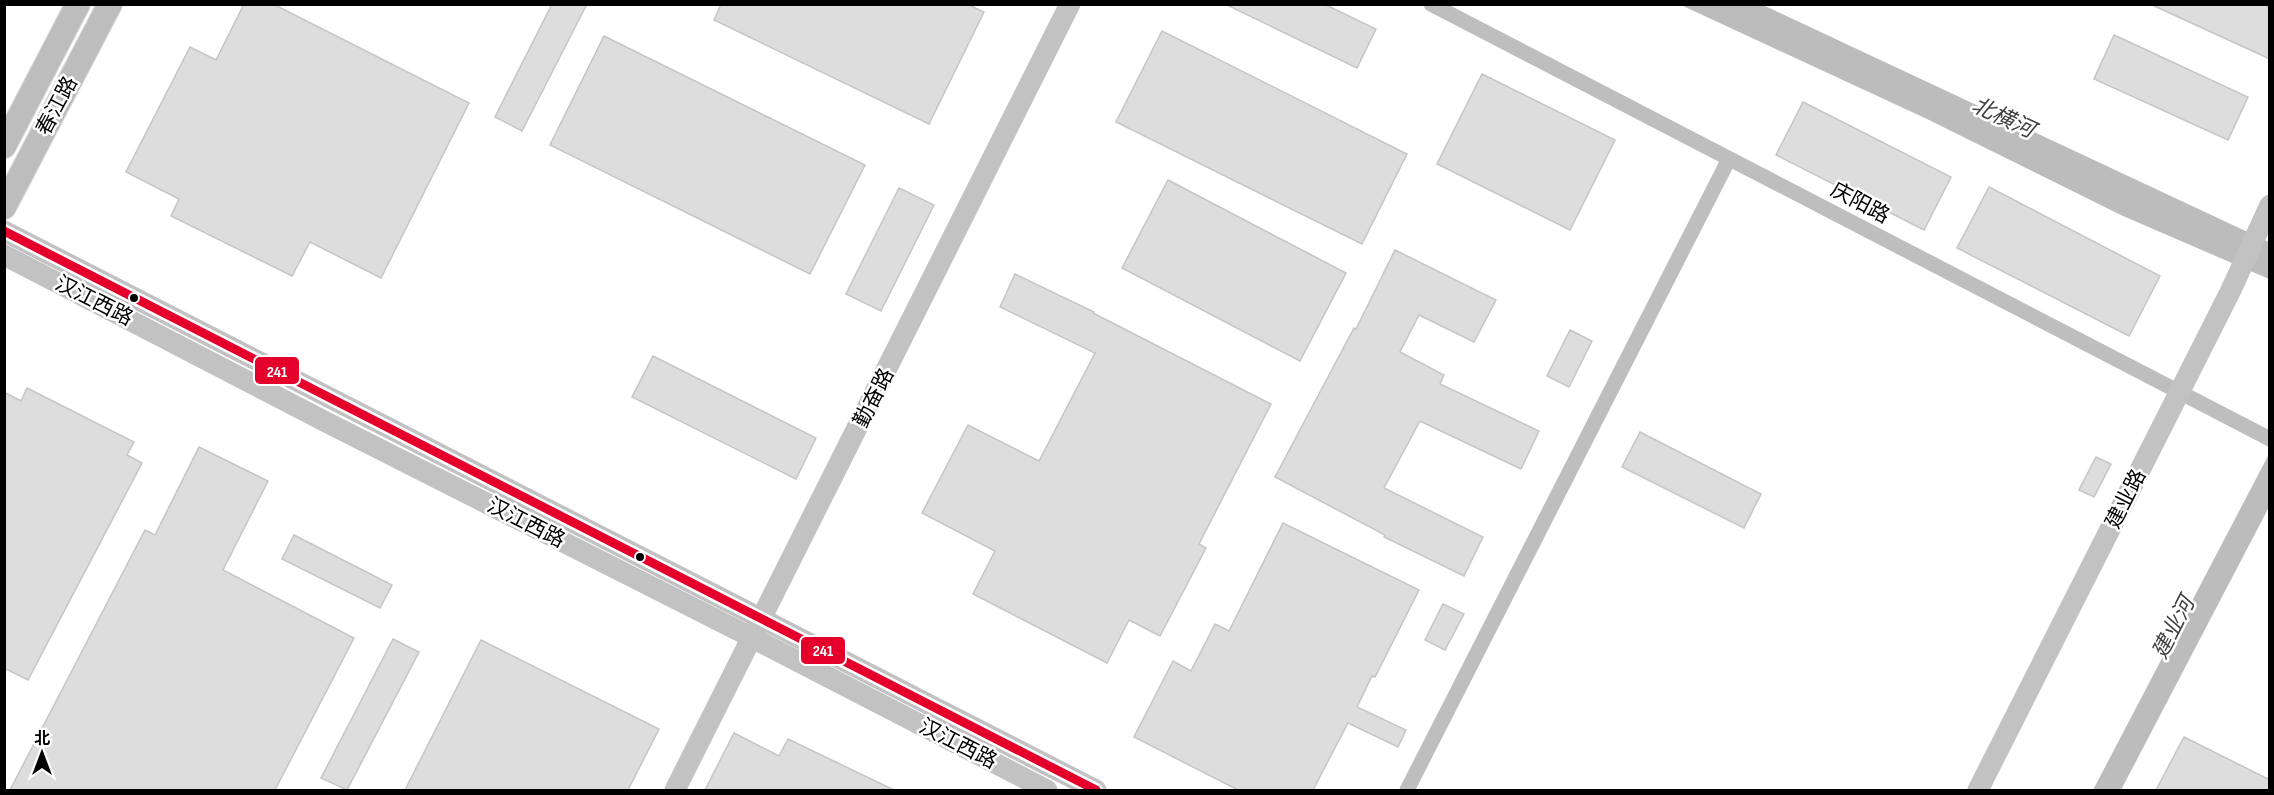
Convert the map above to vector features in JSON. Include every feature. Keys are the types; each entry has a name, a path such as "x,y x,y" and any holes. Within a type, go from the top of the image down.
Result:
{"main road":[{"name":"春江路","path":"4,146 78,4"},
{"name":"春江路","path":"4,207 110,4"},
{"name":"勤奋路","path":"675,790 758,629 1070,4"},
{"name":"建业路","path":"1978,790 2231,290 2268,209"},
{"name":"汉江西路","path":"4,231 758,629 1047,790"},
{"name":"汉江西路","path":"4,255 326,422 1096,790"}],"street":[{"name":"庆阳路","path":"1431,4 2270,439"},
{"path":"1407,790 1729,159"}],"water":[{"name":"北横河","path":"1681,5 1763,5 2269,242 2269,279 2123,216 1927,119"},
{"path":"2269,454 2269,507 2121,790 2093,790"}],"building":[{"path":"244,4 273,4 469,103 381,278 310,242 292,276 171,216 179,199 126,172 190,47 216,60"},
{"path":"552,4 587,4 522,131 495,117"},
{"path":"721,4 967,4 984,12 929,124 714,20"},
{"path":"1225,4 1324,4 1376,29 1357,68"},
{"path":"2150,4 2263,4 2270,8 2270,59"},
{"path":"1162,31 1407,154 1362,244 1116,122"},
{"path":"2114,35 2248,97 2228,140 2094,79"},
{"path":"604,36 865,165 810,274 550,145"},
{"path":"1482,74 1615,140 1570,230 1437,164"},
{"path":"1803,102 1951,177 1924,230 1776,155"},
{"path":"1168,180 1346,273 1300,361 1122,268"},
{"path":"1989,187 2160,276 2129,336 1957,248"},
{"path":"899,188 934,205 881,311 846,294"},
{"path":"1395,250 1496,300 1474,342 1419,315 1400,352 1444,375 1440,384 1539,431 1521,469 1420,421 1384,488 1483,537 1464,576 1384,537 1385,535 1275,477 1354,328 1356,329"},
{"path":"1015,274 1094,312 1271,404 1199,544 1206,548 1160,636 1129,620 1107,663 973,594 995,551 922,513 968,425 1039,461 1095,353 1000,307"},
{"path":"1570,330 1592,341 1569,387 1547,376"},
{"path":"653,356 816,438 796,479 632,397"},
{"path":"27,388 134,442 127,455 142,463 28,680 4,668 4,392 21,401"},
{"path":"1640,432 1761,494 1744,528 1622,467"},
{"path":"199,447 268,481 223,570 354,638 275,790 10,790 145,530 155,535"},
{"path":"2096,457 2111,464 2094,497 2079,490"},
{"path":"1283,523 1419,590 1375,677 1372,676 1357,707 1406,730 1398,747 1348,723 1313,790 1238,790 1134,737 1173,661 1191,671 1215,624 1229,631"},
{"path":"294,535 392,585 380,608 282,559"},
{"path":"1443,604 1464,614 1445,650 1425,640"},
{"path":"393,639 419,652 347,790 321,778"},
{"path":"481,640 659,729 628,790 405,790"},
{"path":"734,733 779,756 788,739 894,790 705,790"},
{"path":"2184,737 2270,780 2270,790 2156,790"}],"transit line":[{"name":"241","path":"4,231 1096,790"}],"water label":[{"name":"建业河","path":"2174,628"}]}
